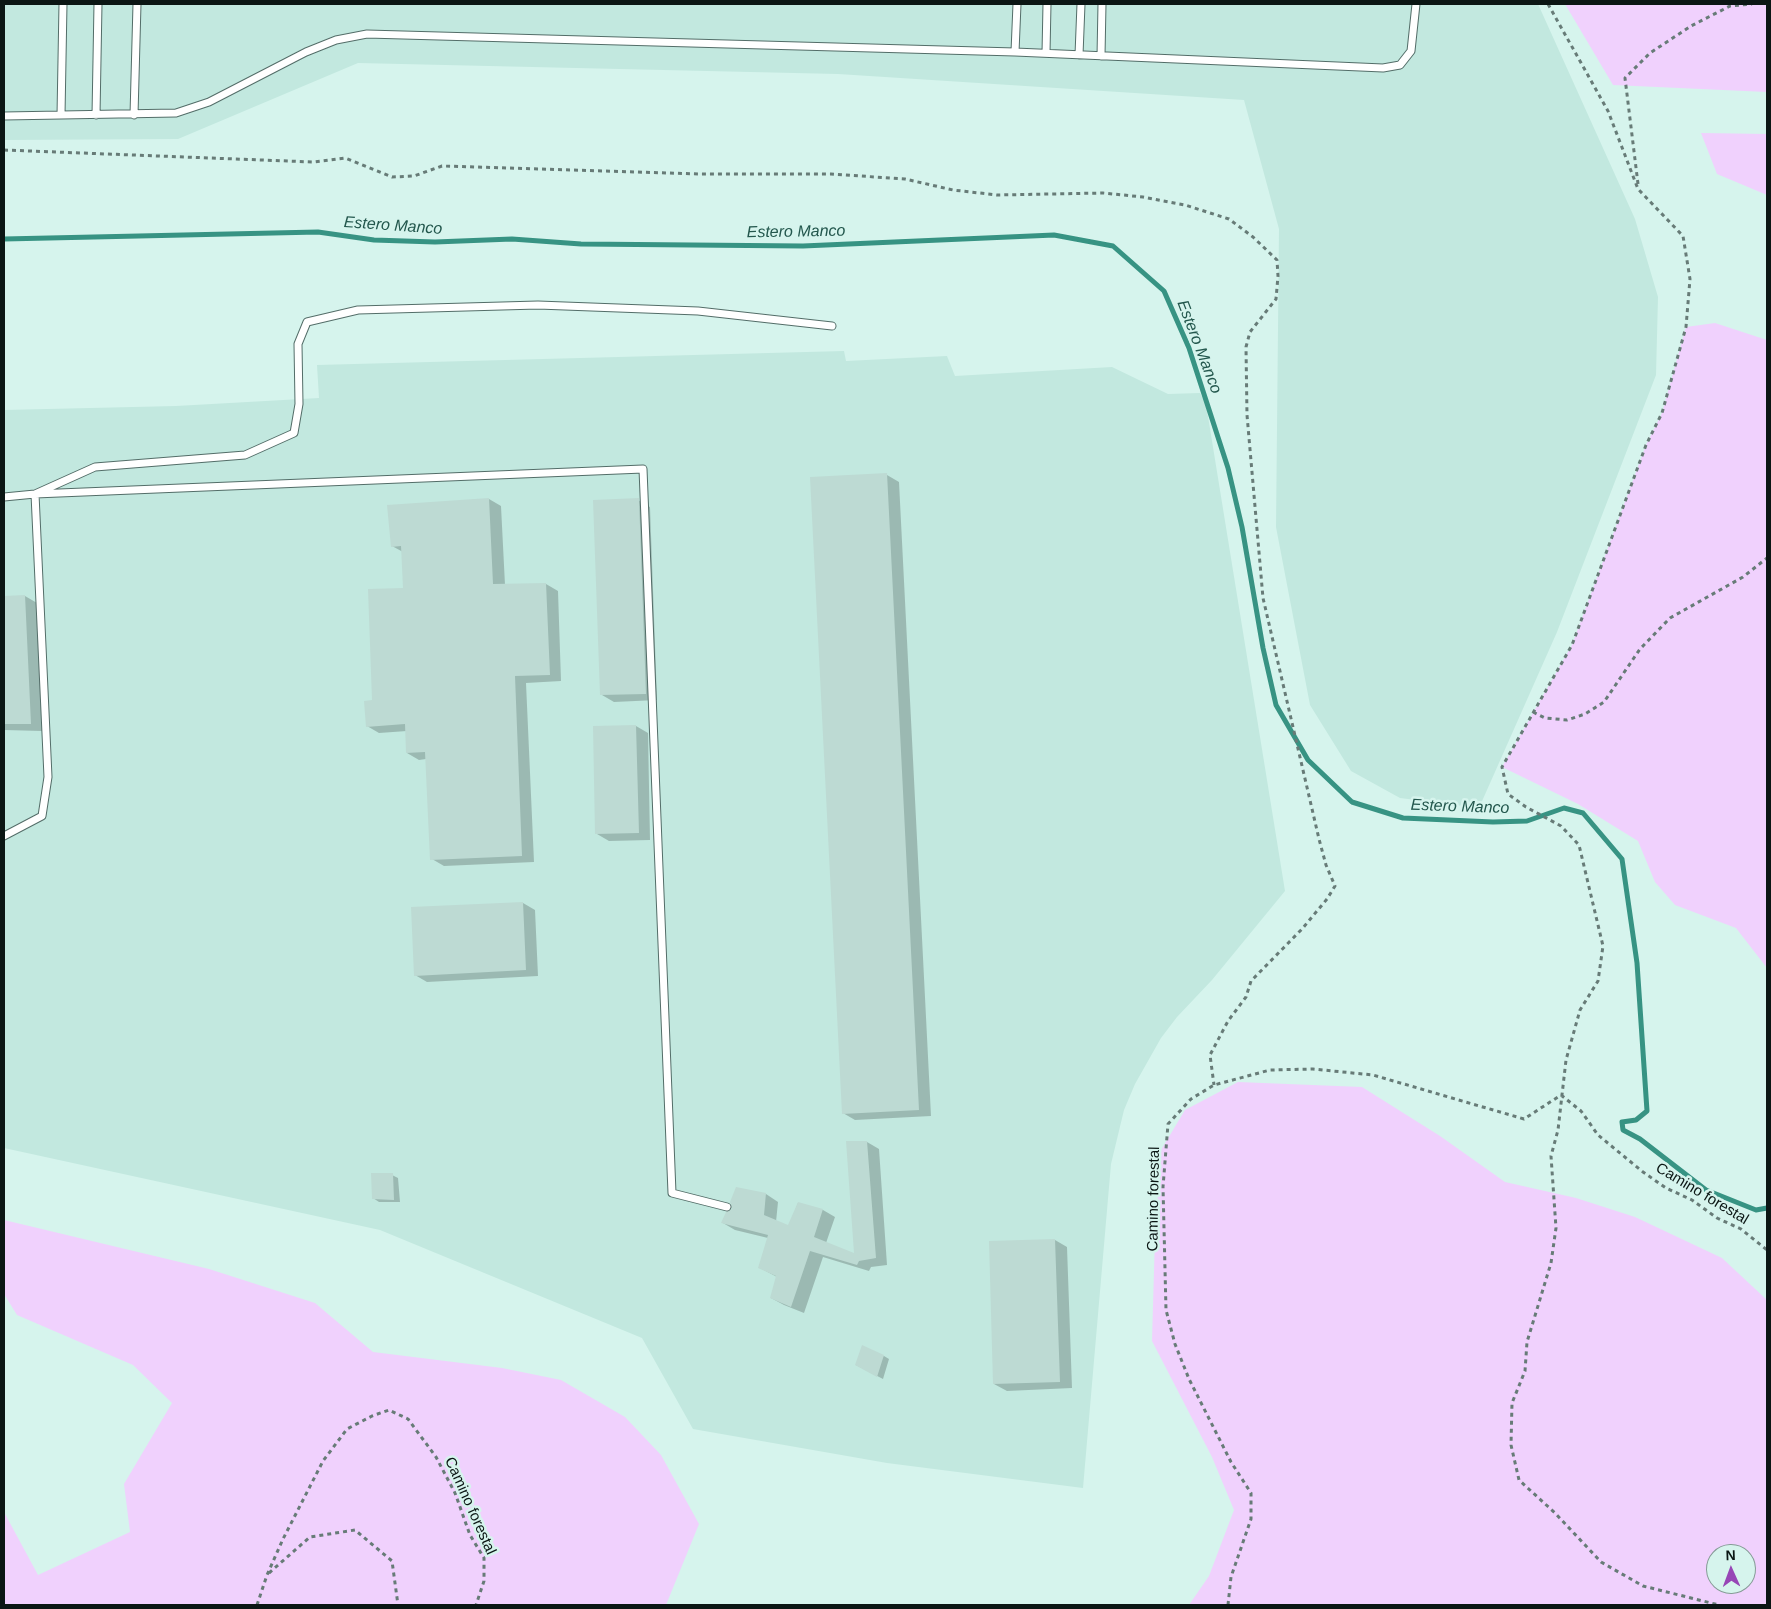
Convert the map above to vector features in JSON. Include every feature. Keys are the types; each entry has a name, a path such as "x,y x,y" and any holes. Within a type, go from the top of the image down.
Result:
{"lane":[{"path":"61,115 63,4"},
{"path":"96,115 98,4"},
{"path":"134,115 137,4"},
{"path":"1015,52 1017,4"},
{"path":"1046,54 1047,4"},
{"path":"1079,55 1081,4"},
{"path":"1101,56 1102,4"},
{"path":"4,116 176,113 208,102 306,52 336,40 366,34 1015,52 1393,68 1405,60 1412,51 1416,4"},
{"path":"35,494 94,467 244,454 294,433 299,404 298,344 308,322 358,310 547,305 698,311 832,326"},
{"path":"4,497 35,494 642,469 672,1193 728,1207"},
{"path":"4,836 42,816 48,777 35,494"}],"path":[{"path":"1548,4 1608,111 1638,189 1683,236 1690,279 1686,328 1662,413 1646,446 1572,645 1502,767 1508,794 1526,807 1561,826 1578,845 1603,946 1598,981 1580,1010 1566,1060 1560,1095 1558,1130 1551,1156 1556,1228 1551,1263 1527,1342 1525,1371 1512,1403 1511,1445 1519,1480 1555,1512 1601,1562 1643,1586 1719,1605"},
{"path":"1638,189 1625,78 1650,53 1691,26 1730,6 1752,4"},
{"path":"4,150 313,162 345,158 392,178 414,176 442,166 701,174 831,174 905,179 953,190 997,195 1103,193 1143,197 1185,205 1229,219 1253,237 1277,260 1278,276 1276,300 1250,332 1246,347 1244,376 1264,598 1295,742 1326,865 1335,886 1327,899 1302,929 1251,981 1246,997 1228,1021 1210,1055 1214,1085"},
{"path":"1533,712 1545,718 1567,720 1586,714 1604,702 1640,649 1670,618 1743,577 1767,558"},
{"name":"Camino forestal","path":"1228,1605 1231,1577 1252,1519 1251,1492 1231,1462 1189,1379 1175,1344 1166,1310 1162,1187 1168,1124 1190,1098 1214,1085 1270,1070 1312,1069 1373,1075 1524,1119 1560,1095 1581,1111 1598,1135 1643,1172 1666,1188 1692,1200 1716,1218 1742,1229 1767,1250"},
{"name":"Camino forestal","path":"257,1605 267,1575 304,1496 323,1461 348,1430 372,1416 389,1410 408,1419 436,1457 455,1493 470,1535 484,1558 484,1581 476,1605"},
{"path":"267,1575 310,1537 355,1530 392,1561 398,1605"}],"shaded area":[{"path":"4,4 1538,4 1635,219 1658,297 1656,375 1557,632 1479,808 1400,798 1351,771 1310,705 1276,527 1279,229 1244,100 838,74 358,63 178,139 4,140"},
{"path":"1565,4 1767,4 1767,92 1613,85"},
{"path":"1701,133 1767,134 1767,195 1717,174"},
{"path":"1715,323 1767,340 1767,968 1736,928 1675,905 1655,882 1638,841 1578,804 1502,767 1572,645 1646,445 1662,413 1686,327"},
{"path":"844,351 846,361 947,356 955,376 1112,367 1168,394 1200,393 1206,404 1285,891 1212,980 1177,1017 1161,1038 1135,1084 1124,1110 1111,1164 1083,1488 887,1463 693,1429 642,1338 380,1230 4,1148 4,410 176,406 319,398 317,365"},
{"path":"1238,1082 1362,1087 1440,1136 1505,1182 1576,1198 1635,1217 1722,1258 1767,1300 1767,1605 1189,1605 1209,1576 1234,1510 1212,1457 1152,1341 1155,1236 1161,1150 1185,1110"},
{"path":"4,1220 209,1269 315,1303 373,1352 502,1368 561,1380 625,1417 661,1455 699,1524 666,1605 4,1605 4,1512 38,1575 130,1532 124,1484 172,1403 133,1365 17,1315 4,1294"}],"building":[{"path":"887,473 919,1110 842,1114 810,477"},
{"path":"489,498 493,584 546,583 550,675 515,676 522,856 430,860 425,752 406,753 405,724 366,727 364,701 372,700 368,589 403,588 401,546 391,547 387,505"},
{"path":"639,498 646,694 600,695 593,500"},
{"path":"25,595 31,724 4,724 4,596"},
{"path":"636,725 639,833 595,834 593,726"},
{"path":"523,902 526,970 414,976 411,907"},
{"path":"846,1141 867,1141 876,1258 859,1261 857,1265 810,1251 791,1307 770,1298 776,1276 758,1268 768,1235 721,1223 726,1212 732,1209 730,1202 736,1187 766,1193 764,1215 788,1225 798,1202 823,1209 814,1237 854,1253"},
{"path":"371,1173 393,1173 394,1200 372,1199"},
{"path":"1055,1239 1060,1382 993,1384 989,1241"},
{"path":"862,1345 884,1355 877,1377 855,1365"}],"waterway":[{"name":"Estero Manco","path":"4,239 318,232 374,240 435,242 512,239 581,244 803,246 1054,235 1113,246 1164,291 1189,348 1228,468 1242,527 1263,648 1276,705 1308,760 1352,802 1403,818 1493,822 1527,821 1564,808 1583,813 1622,859 1637,963 1647,1111 1636,1120 1622,1122 1623,1130 1640,1139 1706,1190 1756,1210 1767,1208"}]}
